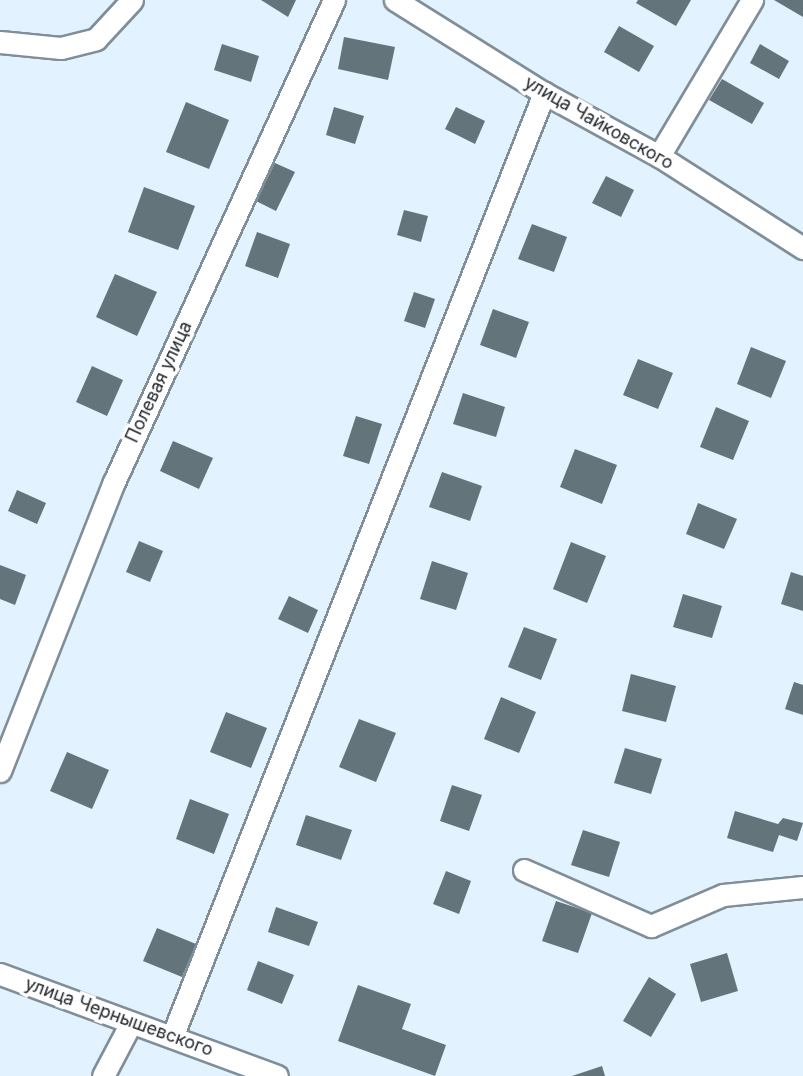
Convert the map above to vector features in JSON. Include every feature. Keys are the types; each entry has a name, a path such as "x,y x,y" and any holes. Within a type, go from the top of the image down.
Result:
{"street":[{"path":"0,42 61,48 96,39 132,0"},
{"name":"Полевая улица","path":"0,771 114,482 334,0"},
{"name":"улица Чайковского","path":"395,0 544,93 659,156 803,248"},
{"path":"659,156 752,0"},
{"path":"173,1037 544,93"},
{"path":"524,870 651,926 723,895 803,887"},
{"name":"улица Чернышевского","path":"0,974 277,1076"},
{"path":"103,1076 131,1023"}],"building":[{"path":"261,0 296,0 288,17"},
{"path":"638,0 691,0 676,26 636,3"},
{"path":"774,0 803,0 803,17"},
{"path":"619,26 654,46 639,72 604,52"},
{"path":"344,37 395,47 388,80 338,69"},
{"path":"222,44 259,56 251,82 214,70"},
{"path":"760,44 789,61 779,79 750,63"},
{"path":"722,79 764,103 752,124 709,100"},
{"path":"186,102 229,120 209,169 166,152"},
{"path":"334,107 364,116 355,144 326,135"},
{"path":"456,107 485,121 475,144 445,129"},
{"path":"275,163 295,172 276,211 256,201"},
{"path":"606,176 634,190 621,217 592,203"},
{"path":"144,187 195,206 178,250 128,232"},
{"path":"404,210 428,216 421,242 397,235"},
{"path":"532,224 567,237 554,272 518,259"},
{"path":"257,232 290,244 278,278 245,266"},
{"path":"115,274 157,292 137,336 96,317"},
{"path":"414,292 435,299 425,328 404,321"},
{"path":"493,309 529,322 516,358 480,345"},
{"path":"751,347 786,361 771,398 737,384"},
{"path":"638,359 673,373 658,409 623,395"},
{"path":"92,366 123,380 107,416 76,402"},
{"path":"463,393 505,407 496,437 453,424"},
{"path":"716,407 749,421 733,460 700,447"},
{"path":"356,416 382,424 369,464 343,456"},
{"path":"173,441 213,458 199,489 160,471"},
{"path":"575,449 617,465 602,504 560,487"},
{"path":"442,472 482,486 470,521 429,507"},
{"path":"17,490 46,503 37,524 8,511"},
{"path":"698,503 737,519 724,549 686,534"},
{"path":"139,541 163,551 150,582 126,572"},
{"path":"571,542 606,556 587,603 553,589"},
{"path":"432,561 468,573 456,610 420,599"},
{"path":"0,565 26,575 15,605 0,599"},
{"path":"791,572 803,576 803,611 781,604"},
{"path":"683,594 722,606 712,638 673,627"},
{"path":"289,596 318,610 308,633 278,619"},
{"path":"524,627 557,639 541,680 508,667"},
{"path":"631,674 676,686 666,722 622,711"},
{"path":"794,682 803,685 803,715 785,709"},
{"path":"501,697 536,712 519,753 484,739"},
{"path":"226,712 267,728 251,768 210,752"},
{"path":"359,719 396,733 376,782 339,767"},
{"path":"625,748 662,759 651,794 614,783"},
{"path":"67,752 109,770 92,809 50,791"},
{"path":"452,785 482,795 469,831 440,821"},
{"path":"190,799 229,814 214,854 176,839"},
{"path":"735,811 778,824 783,818 803,823 797,841 779,835 773,852 727,838"},
{"path":"306,815 352,830 341,860 296,845"},
{"path":"583,830 620,842 609,877 571,865"},
{"path":"446,871 471,881 459,914 433,904"},
{"path":"556,901 592,913 578,953 542,941"},
{"path":"276,907 318,922 309,946 268,932"},
{"path":"157,928 196,944 182,977 143,961"},
{"path":"727,953 738,991 701,1002 690,964"},
{"path":"258,961 294,975 282,1004 247,990"},
{"path":"649,977 676,994 651,1037 623,1021"},
{"path":"358,985 411,1004 402,1029 446,1045 435,1076 338,1041"},
{"path":"602,1066 605,1076 572,1076"}]}
